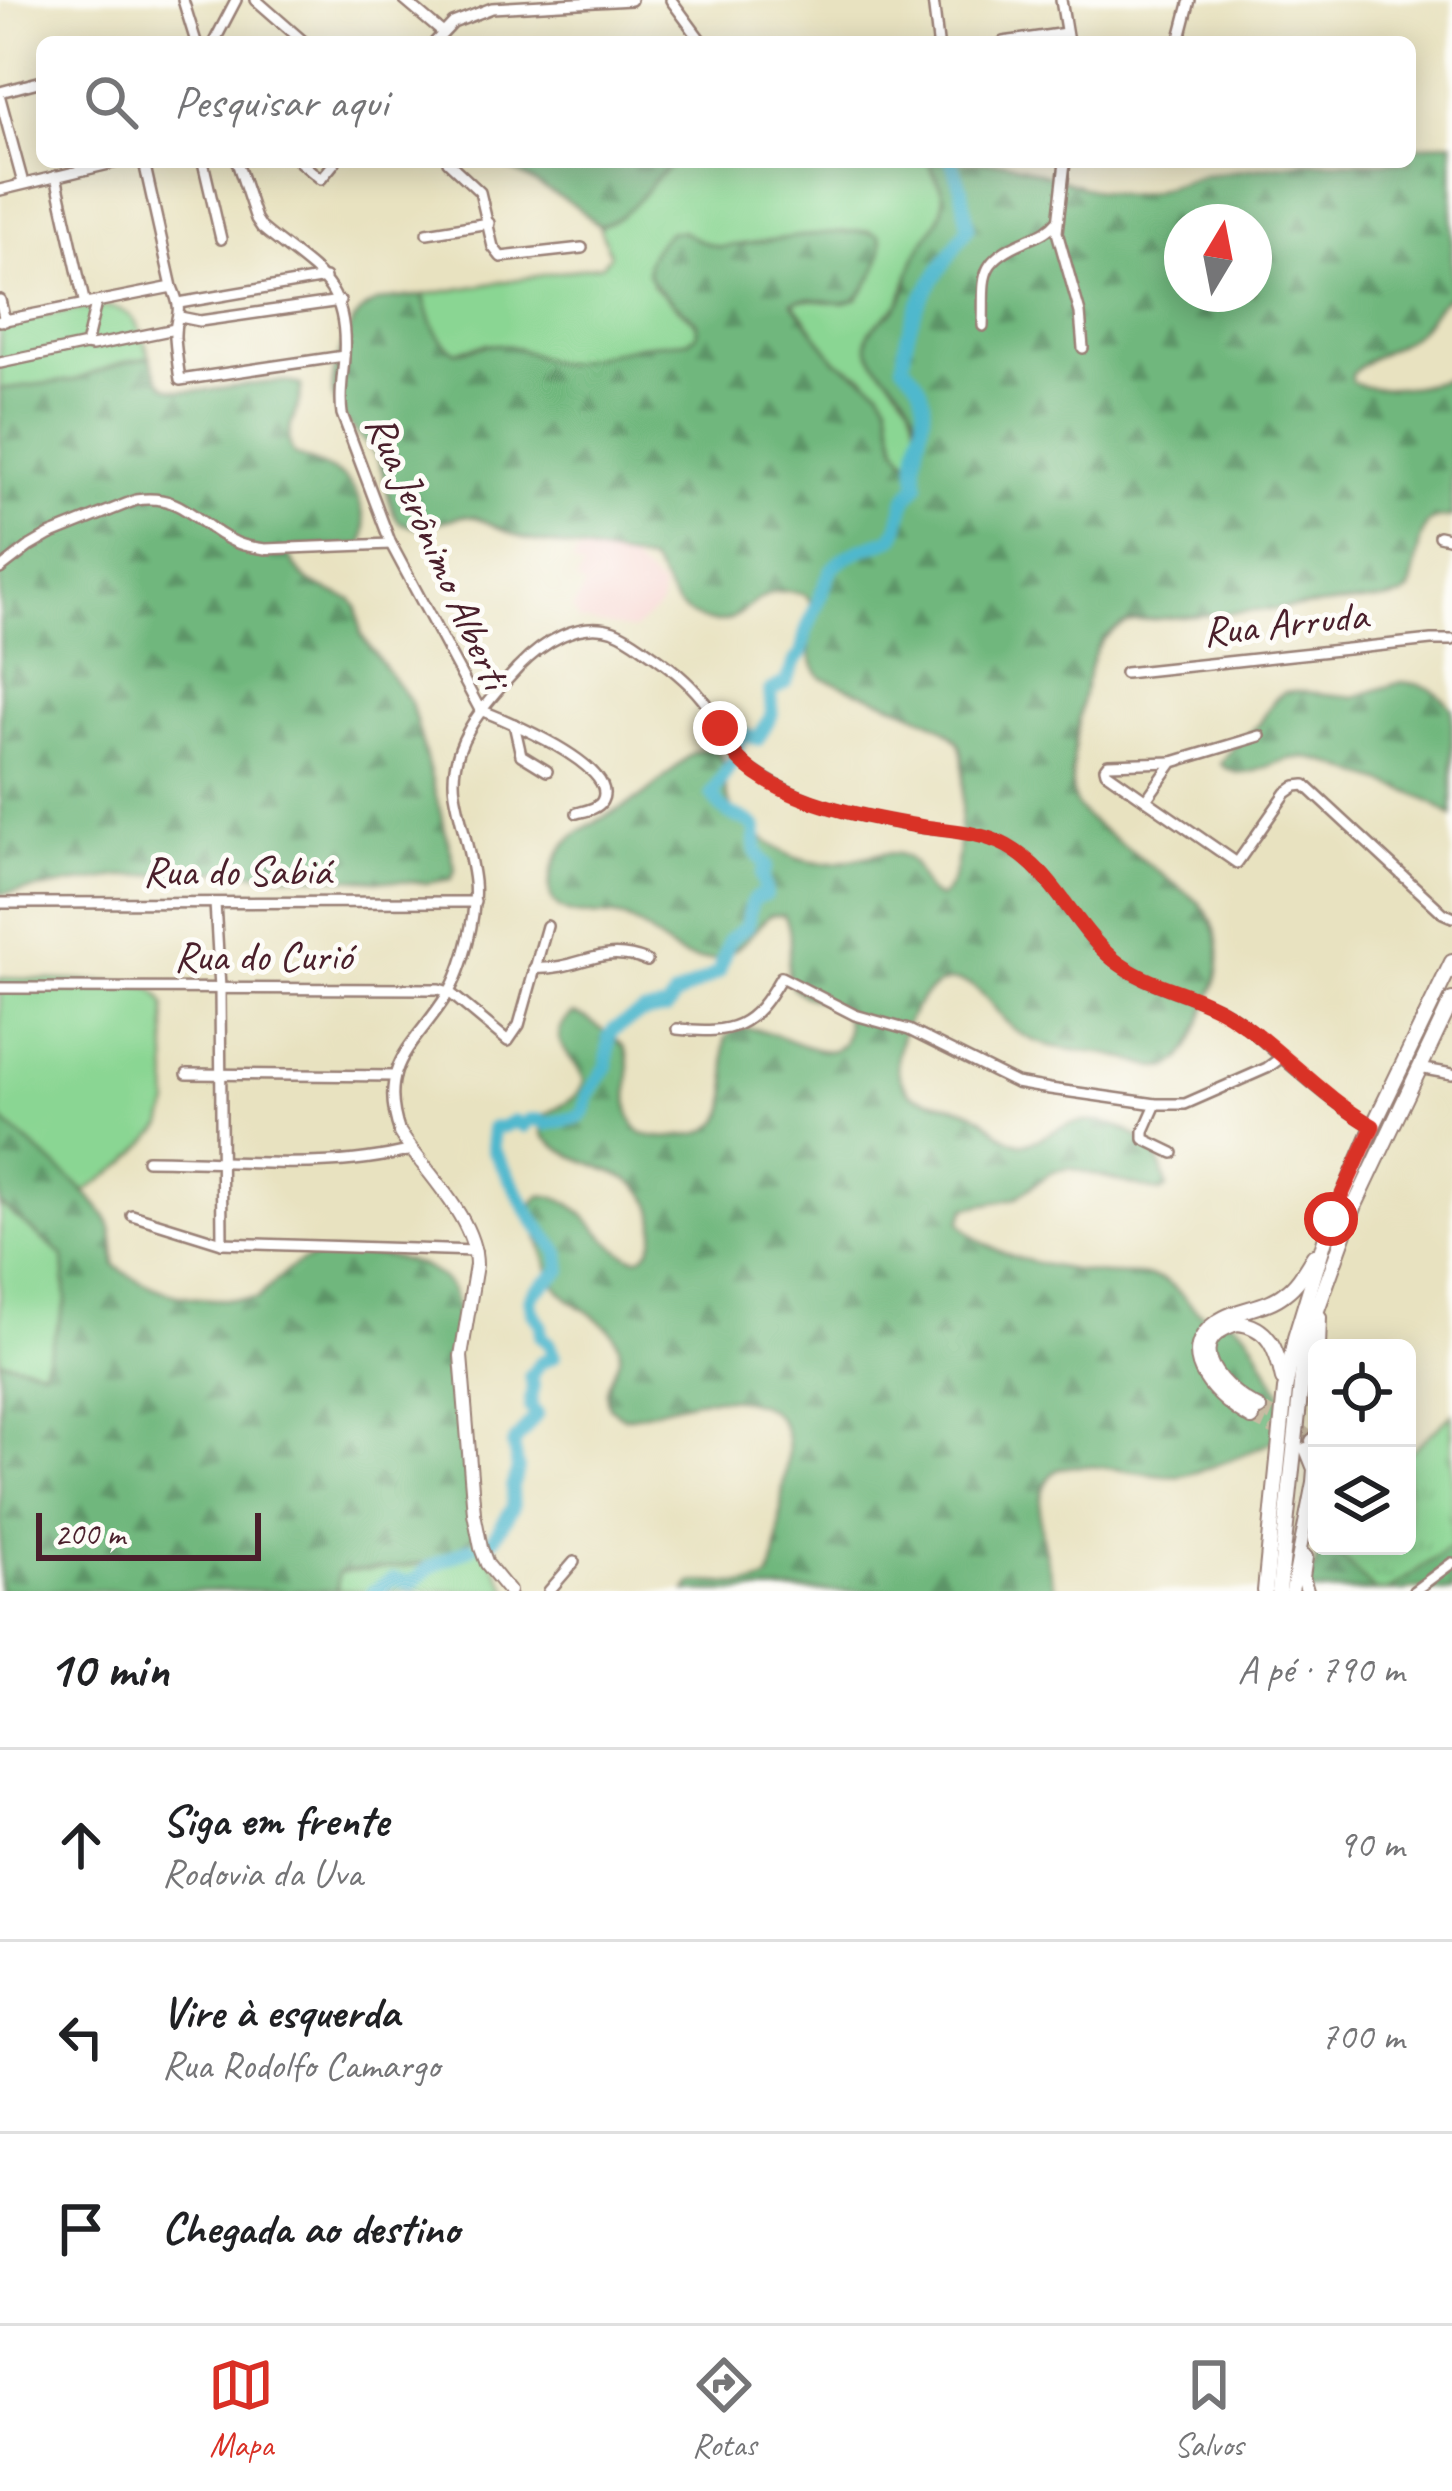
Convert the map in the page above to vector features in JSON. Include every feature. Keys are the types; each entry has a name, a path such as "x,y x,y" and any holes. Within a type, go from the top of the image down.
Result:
{"main road":[{"path":"1279,1591 1305,1348 1381,1130 1452,962"},
{"path":"1285,1390 1277,1354 1265,1334 1248,1324 1237,1322 1216,1333 1209,1358 1229,1392 1255,1413 1220,1397 1209,1384 1199,1356 1202,1342 1217,1322 1285,1294 1302,1276 1381,1130 1444,1034 1452,1001"},
{"path":"1265,1591 1285,1390 1325,1236"},
{"path":"1318,1339 1319,1305"}],"street":[{"path":"184,0 194,36"},
{"path":"217,36 236,0"},
{"path":"256,0 297,36"},
{"path":"404,0 438,36"},
{"path":"440,36 468,15 492,8 631,0"},
{"path":"671,0 698,36"},
{"path":"933,0 937,36"},
{"path":"1061,0 1067,36"},
{"path":"1181,36 1190,0"},
{"path":"22,183 0,95 36,83"},
{"path":"0,190 91,168"},
{"path":"145,168 179,303 175,329 180,380 344,356"},
{"path":"204,168 220,239"},
{"name":"Rua Jerônimo Alberti","path":"239,168 262,228 325,278 340,301 344,323 342,414 391,544 480,710 459,752 454,780 475,902 459,972 410,1042 395,1076"},
{"path":"307,168 321,179 329,168"},
{"path":"455,168 479,193 493,247 501,257 582,248"},
{"path":"1064,168 1057,221 1059,245 1080,313 1083,348"},
{"path":"56,176 91,304 86,345"},
{"path":"983,326 990,261 1057,221"},
{"path":"427,232 489,223"},
{"path":"179,303 325,278"},
{"path":"0,300 2,321 172,287"},
{"path":"179,317 200,321 340,301"},
{"path":"0,363 175,329"},
{"path":"0,568 50,535 150,498 180,504 245,546 391,544"},
{"path":"1438,536 1452,539"},
{"path":"577,813 602,801 602,786 594,775 574,756 480,710 539,648 580,629 595,628 613,631 667,665 707,705 730,748 754,772 789,792 913,825 967,832 1006,846 1033,865 1094,942 1118,963 1146,981 1243,1023 1381,1130"},
{"name":"Rua Arruda","path":"1125,673 1452,640"},
{"path":"514,724 521,755 547,771"},
{"path":"1260,736 1173,762 1118,762 1105,768 1237,862 1286,794 1305,785 1452,917"},
{"path":"1146,800 1173,762"},
{"name":"Rua do Sabiá","path":"0,903 475,902"},
{"path":"215,903 222,1243"},
{"path":"449,992 508,1041 519,1024 547,926"},
{"path":"534,968 567,966 615,952 647,961"},
{"path":"677,1029 726,1030 746,1023 781,977 855,1015 909,1030 1016,1083 1185,1104 1282,1057"},
{"name":"Rua do Curió","path":"0,988 449,992"},
{"path":"1419,1068 1452,1074"},
{"path":"187,1074 395,1076 393,1103 400,1132 457,1210 476,1251 461,1356 474,1513 488,1564 509,1591"},
{"path":"1156,1104 1144,1139 1173,1153"},
{"path":"147,1160 329,1163 375,1160 412,1150"},
{"path":"132,1215 222,1243 476,1251"},
{"path":"1292,1591 1313,1482 1312,1447"},
{"path":"1306,1591 1308,1547"},
{"path":"549,1591 574,1562"},
{"path":"1414,1591 1452,1562"}],"shaded area":[{"path":"604,551 630,560 662,588 661,606 634,630 577,620 572,610 585,586 576,581 583,568 572,564 577,553"}],"green space":[{"path":"1452,142 1452,294 1410,337 1352,375 1352,382 1387,389 1452,377 1452,517 1426,526 1409,590 1403,596 1133,621 1117,628 1097,649 1078,721 1072,784 1075,802 1088,819 1200,903 1217,937 1215,985 1183,1056 1161,1068 1042,1044 1011,1027 976,989 957,981 944,982 921,999 905,1028 898,1071 911,1094 973,1112 1019,1143 1088,1122 1120,1127 1146,1144 1163,1171 1167,1188 1160,1192 1070,1168 1053,1171 1016,1198 966,1208 960,1221 984,1244 1021,1259 1079,1271 1160,1279 1202,1314 1236,1323 1253,1341 1284,1398 1291,1429 1238,1457 1180,1476 1093,1466 1062,1468 1052,1474 1040,1515 1055,1591 686,1591 692,1583 750,1584 768,1579 779,1534 787,1438 774,1414 739,1399 698,1400 624,1417 609,1407 607,1388 619,1346 601,1321 559,1290 536,1228 534,1205 541,1196 562,1200 614,1246 637,1258 651,1247 655,1227 643,1191 556,1147 542,1134 540,1119 572,1099 584,1080 559,1033 572,1014 621,1043 628,1059 631,1118 645,1134 668,1138 710,1129 721,1119 727,1105 727,1037 755,1029 825,1051 837,1048 847,1025 837,1009 792,986 790,934 784,915 770,915 730,953 698,959 674,951 623,918 560,908 550,892 553,869 564,846 584,828 634,802 694,752 707,749 720,756 735,811 774,846 797,858 822,863 898,854 912,862 927,889 940,898 951,884 958,857 960,746 953,736 919,716 821,677 810,655 811,604 802,594 779,591 733,618 710,621 681,608 649,562 524,539 475,517 417,528 399,522 378,460 334,400 336,363 347,335 368,306 423,295 437,334 455,351 505,345 563,364 643,345 688,341 697,334 697,323 662,293 648,273 648,261 669,232 682,232 721,247 867,232 879,235 881,254 856,298 837,303 792,302 835,360 880,388 888,402 897,447 914,461 919,457 920,441 912,408 871,356 867,341 871,330 900,301 920,248 940,216 943,194 931,168 1025,168 1093,190 1125,195 1204,175 1257,168 1416,168 1416,146"},
{"path":"509,168 669,168 624,213 599,226 576,206"},
{"path":"931,168 943,192 942,215 915,258 900,303 876,325 879,364 910,402 921,446 919,457 906,459 865,377 835,360 792,301 858,298 882,241 870,231 721,247 703,244 683,231 652,285 697,324 697,334 688,341 643,345 563,364 487,344 455,351 442,340 423,295 602,265 610,255 599,226 633,205 666,169"},
{"path":"110,307 133,318 150,357 76,380 0,389 0,324"},
{"path":"150,357 162,383 172,389 269,382 301,385 290,446 294,454 335,472 351,485 365,531 362,545 293,548 288,553 308,580 352,600 361,635 411,703 453,859 451,879 427,883 223,871 120,877 0,894 0,389 76,380"},
{"path":"1401,682 1430,689 1452,709 1452,816 1406,791 1322,761 1290,759 1240,773 1221,764 1284,692 1355,697"},
{"path":"0,978 133,983 152,990 165,1005 169,1104 163,1126 128,1162 84,1192 0,1118"},
{"path":"0,1118 93,1201 112,1232 115,1266 150,1286 200,1298 257,1299 301,1262 343,1253 387,1256 428,1269 444,1280 456,1303 451,1377 476,1533 462,1546 430,1561 338,1573 337,1591 0,1591 0,1360 43,1369 66,1301 63,1256 0,1204"},
{"path":"0,1204 63,1256 67,1302 43,1370 0,1360"},
{"path":"1452,1414 1452,1546 1388,1591 1375,1591 1339,1555 1416,1555 1416,1447"},
{"path":"476,1533 509,1591 337,1591 337,1573 432,1561 454,1552"},
{"path":"1416,1546 1452,1546 1452,1591 1306,1589 1319,1555 1416,1555"}],"waterway":[{"path":"737,747 741,734 758,739 772,714 770,691 786,682 801,654 831,570 852,553 893,538 906,498 918,484 923,394 903,365 917,306 968,227 954,168"},
{"path":"484,1545 513,1507 512,1487 518,1469 513,1444 537,1414 530,1407 530,1377 540,1363 554,1356 541,1336 530,1299 561,1270 559,1253 532,1218 493,1149 492,1128 514,1121 524,1126 529,1120 546,1124 579,1117 607,1066 609,1036 614,1029 642,1013 667,1009 674,997 719,972 729,940 746,927 752,902 766,894 762,876 766,866 756,851 756,828 729,813 712,794 731,764"},
{"path":"373,1591 393,1579 412,1583 430,1567 470,1548"}],"tunnel":[{"path":"1259,1409 1308,1437"},
{"path":"1252,1418 1291,1436"}],"route":[{"path":"720,728 740,760 789,792 872,817 967,832 1006,846 1033,865 1094,942 1118,963 1146,981 1243,1023 1373,1126 1331,1219"}]}
